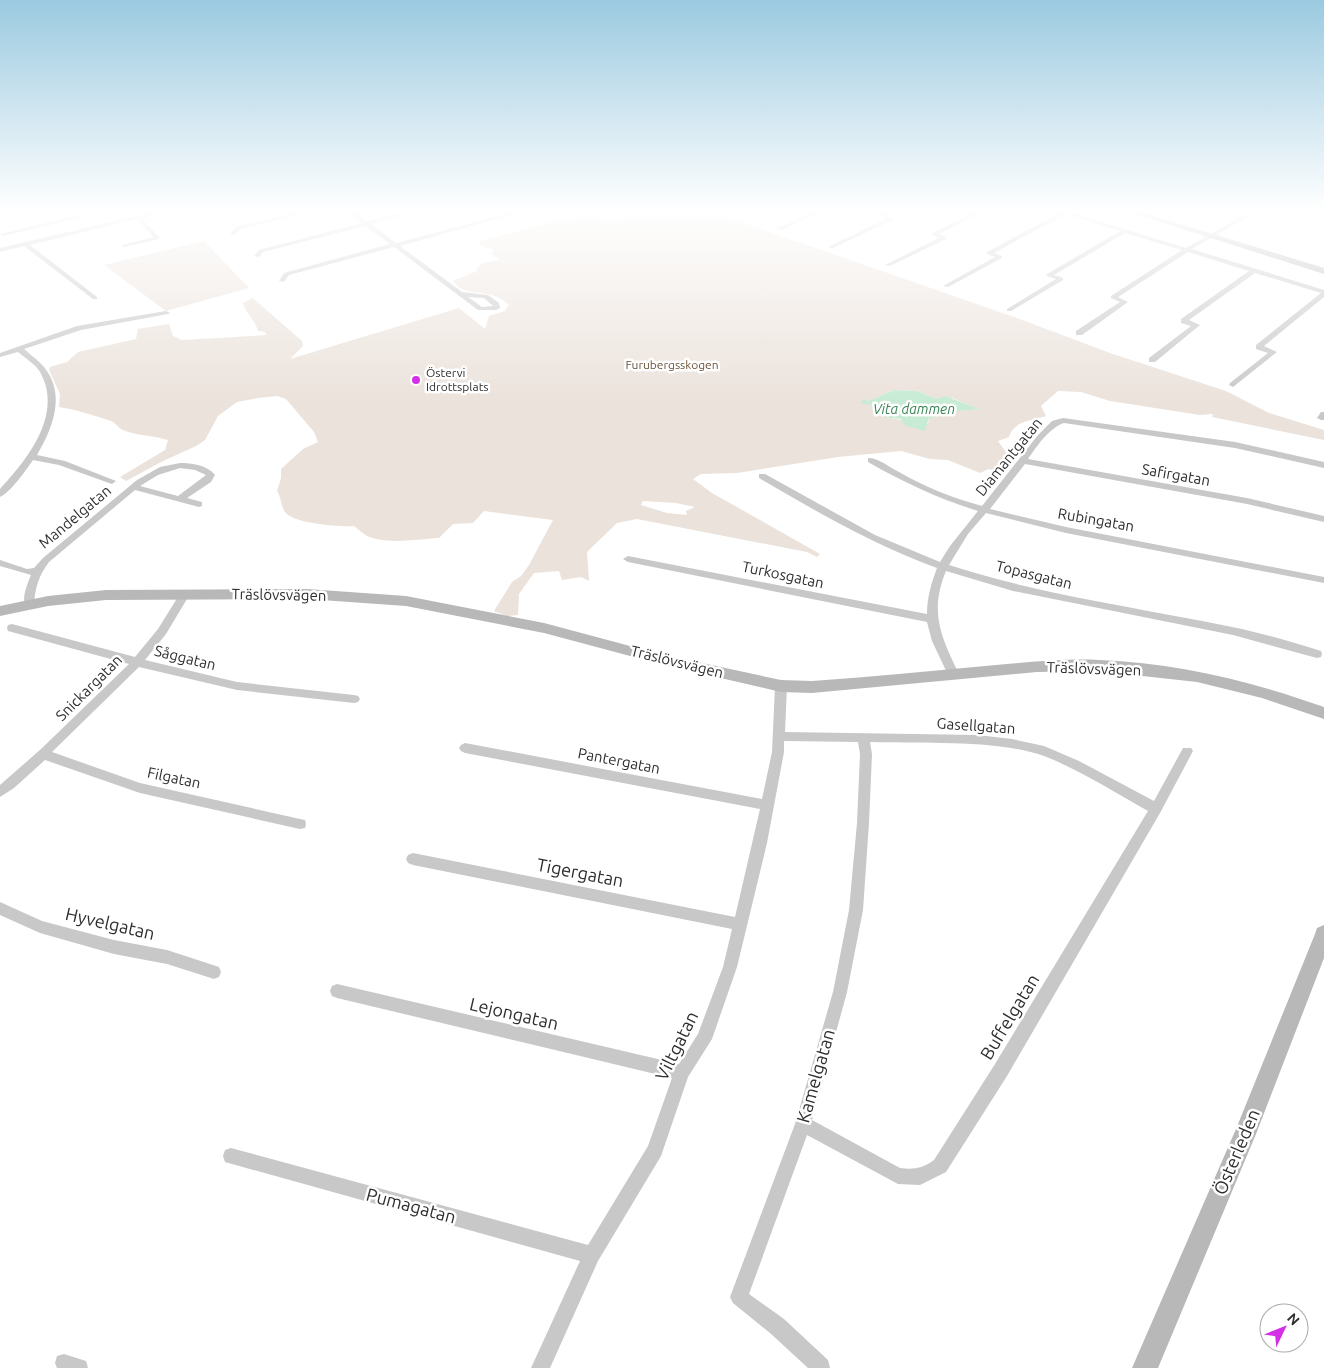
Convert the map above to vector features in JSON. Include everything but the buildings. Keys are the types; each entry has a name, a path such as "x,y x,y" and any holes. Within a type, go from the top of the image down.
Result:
{"street":[{"path":"66,276 95,298"},
{"path":"282,281 285,276"},
{"path":"435,276 459,294"},
{"path":"946,286 966,276"},
{"path":"1009,310 1061,279 1052,276"},
{"path":"1079,333 1125,302 1113,297 1146,276"},
{"path":"1152,360 1196,325 1184,321 1247,276"},
{"path":"1269,276 1324,293"},
{"path":"1233,385 1273,352 1259,347 1324,293"},
{"path":"0,355 80,328 166,313"},
{"path":"0,494 32,457 48,425 51,412 51,396 48,381 43,371 19,348"},
{"name":"Diamantgatan","path":"953,674 938,640 932,619 936,584 943,567 957,545 1053,424 1069,420 1235,445 1324,465"},
{"path":"32,457 59,462 112,481"},
{"name":"Rubingatan","path":"871,460 909,482 983,511 1067,530 1234,560 1324,580"},
{"name":"Safirgatan","path":"1024,461 1238,500 1324,519"},
{"name":"Mandelgatan","path":"38,571 46,560 149,476 171,466 191,466 208,472 211,475 208,480 180,499"},
{"name":"Topasgatan","path":"762,476 828,516 889,545 943,567 1028,591 1234,631 1317,654"},
{"name":"Mandelgatan","path":"133,488 199,504"},
{"name":"Turkosgatan","path":"628,559 932,619"},
{"path":"0,563 26,572 38,571 30,591 29,604"},
{"name":"Snickargatan","path":"0,792 43,754 137,661 174,615 186,594"},
{"name":"Träslövsvägen","path":"0,611 29,604 106,595 307,594 406,602 544,628 660,659 781,686 812,687 1065,665 1188,675 1254,690 1324,713"},
{"name":"Såggatan","path":"12,628 237,686 354,699"},
{"name":"Viltgatan","path":"540,1368 592,1255 655,1150 682,1073 704,1039 730,967 760,843 778,752 781,686"},
{"name":"Gasellgatan","path":"778,736 978,740 1036,749 1075,764 1156,809"},
{"name":"Kamelgatan","path":"821,1367 777,1326 740,1297 803,1124 840,992 856,910 866,754 863,738"},
{"name":"Pantergatan","path":"465,748 766,805"},
{"name":"Buffelgatan","path":"803,1124 898,1176 914,1178 928,1175 940,1166 1000,1070 1156,809 1187,752"},
{"name":"Filgatan","path":"43,754 140,788 300,824"},
{"name":"Tigergatan","path":"413,859 740,924"},
{"name":"Hyvelgatan","path":"0,908 40,927 114,947 168,956 214,972"},
{"name":"Österleden","path":"1145,1368 1245,1134 1324,934"},
{"name":"Lejongatan","path":"337,991 682,1073"},
{"name":"Pumagatan","path":"231,1156 592,1255"}],"green space":[{"path":"119,276 237,276 249,288 166,311"},
{"name":"Furubergsskogen","path":"465,276 896,276 1110,353 1226,391 1269,413 1324,430 1324,440 1212,417 1213,414 1200,415 1110,401 1081,392 1058,391 1041,406 1046,416 1019,424 1011,431 1009,437 998,441 1008,455 1005,473 989,469 980,473 948,460 930,459 901,451 838,457 737,473 701,474 693,479 712,493 820,554 817,557 807,552 637,519 617,523 587,552 589,581 581,577 562,580 559,571 534,573 519,594 518,615 507,616 494,611 512,582 521,576 529,565 553,520 484,511 473,523 453,524 439,538 393,541 367,536 354,526 318,524 290,516 285,512 277,491 281,478 281,469 303,449 318,442 314,432 286,399 277,396 237,402 218,416 205,440 126,481 120,477 165,450 168,440 128,432 111,421 59,407 60,394 49,370 50,367 67,362 78,352 136,339 138,329 169,324 173,336 182,340 267,335 265,332 258,331 244,307 243,303 253,298 302,341 303,346 290,359 459,308 485,329 489,316 505,311 509,305 494,295 464,290 453,281","holes":["894,390 917,391 937,399 952,398 979,409 937,413 929,418 928,424 889,418 864,399 868,401","643,501 676,503 695,507 686,511 687,515 667,513 641,505"]}],"water":[{"name":"Vita dammen","path":"894,390 917,391 937,399 945,396 980,409 949,412 946,414 937,413 936,417 929,418 925,431 904,425 901,419 889,418 872,409 872,405 860,403 864,399 868,401"}],"place":[{"name":"Östervi Idrottsplats","path":"416,380"}]}
